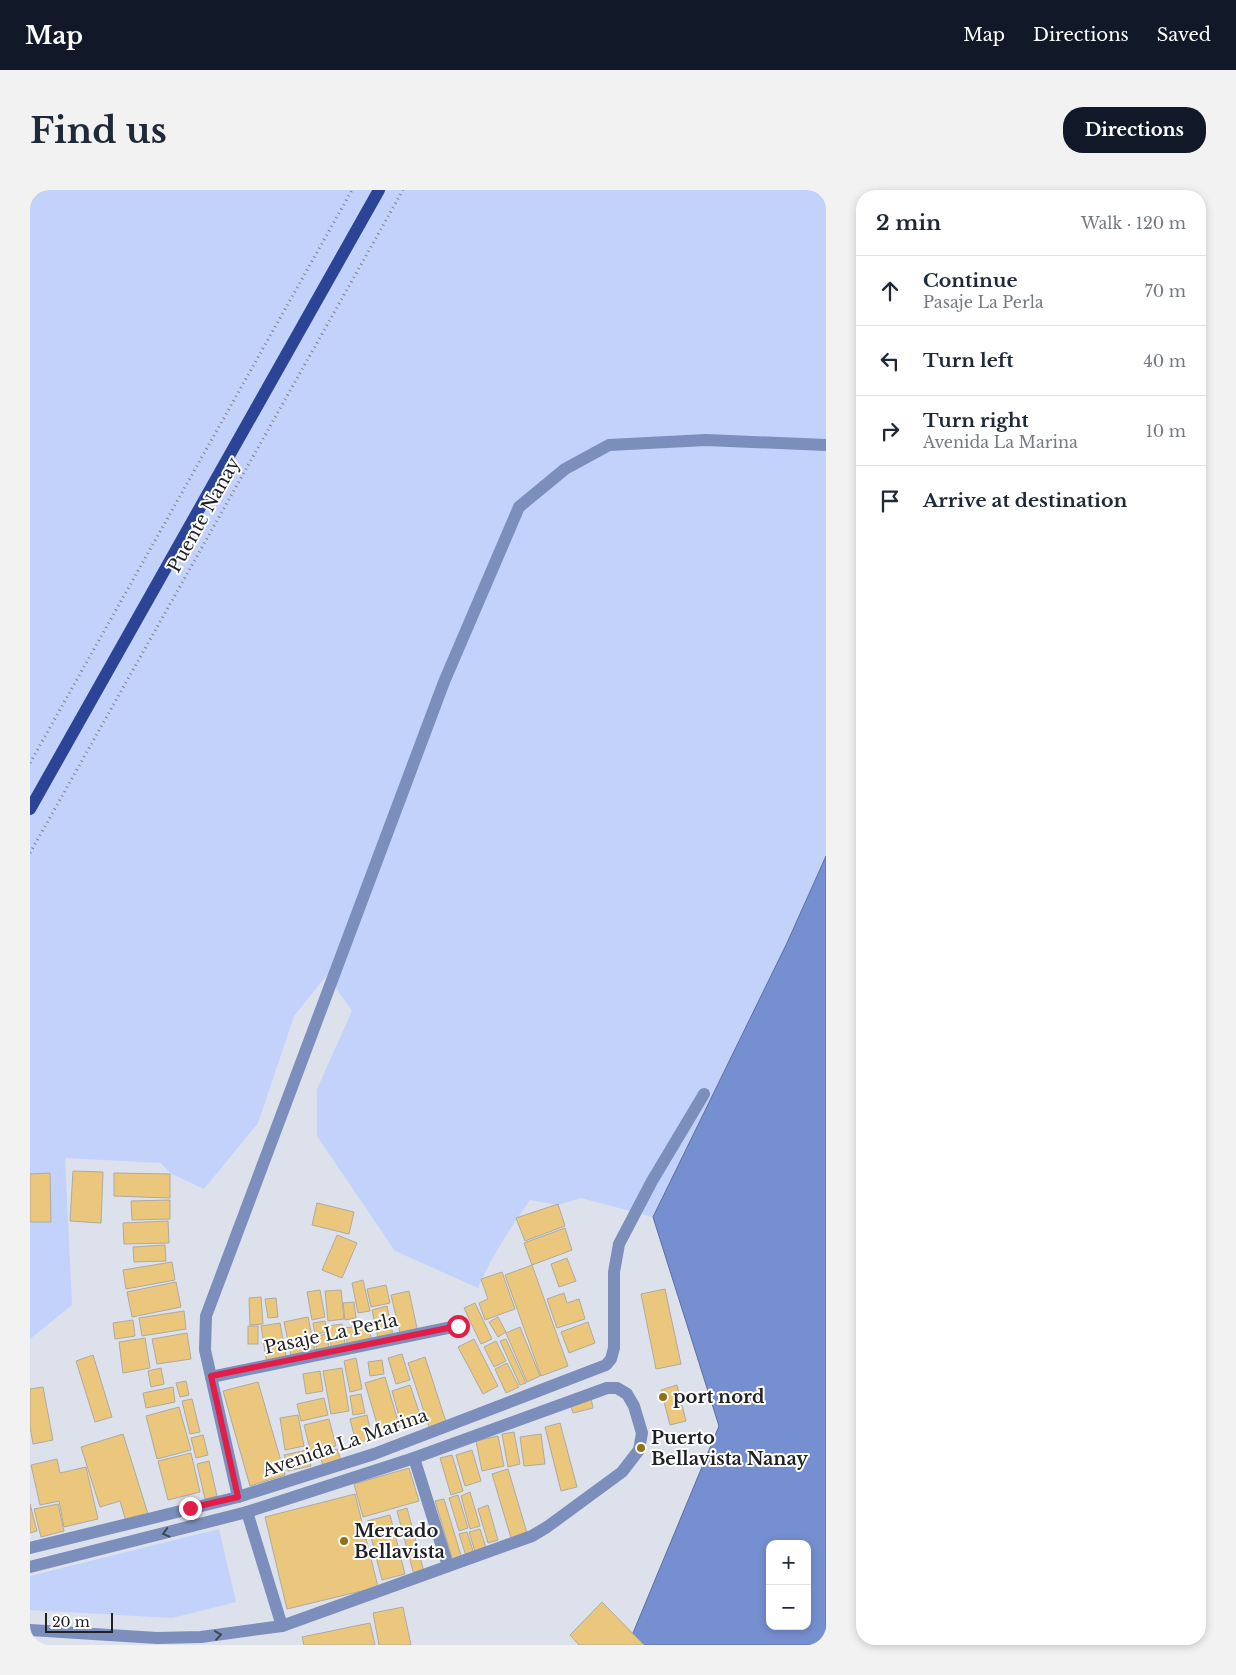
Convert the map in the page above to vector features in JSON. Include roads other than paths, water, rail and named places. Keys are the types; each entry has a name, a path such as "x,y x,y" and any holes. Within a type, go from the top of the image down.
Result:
{"main road":[{"path":"30,809 379,190"}],"street":[{"path":"238,1497 205,1350 206,1316 444,682 519,507 565,469 609,445 706,440 826,445"},
{"name":"Avenida La Marina","path":"30,1548 238,1497 374,1454 606,1365 611,1359 614,1348 614,1272 619,1244 652,1180 704,1094"},
{"name":"Pasaje La Perla","path":"211,1376 458,1326"},
{"name":"Avenida La Marina","path":"30,1567 247,1512 414,1458 607,1388 618,1388 627,1394 634,1406 642,1433 640,1446 622,1472 547,1528 532,1536 448,1566"},
{"path":"30,1630 157,1638 201,1637 282,1626 448,1566 414,1458"},
{"path":"247,1512 282,1626"}],"water":[{"path":"826,856 826,1645 628,1645 719,1426 653,1217 787,943"}],"place":[{"name":"port nord","path":"663,1397"},
{"name":"Puerto Bellavista Nanay","path":"641,1448"},
{"name":"Mercado Bellavista","path":"344,1541"}]}
